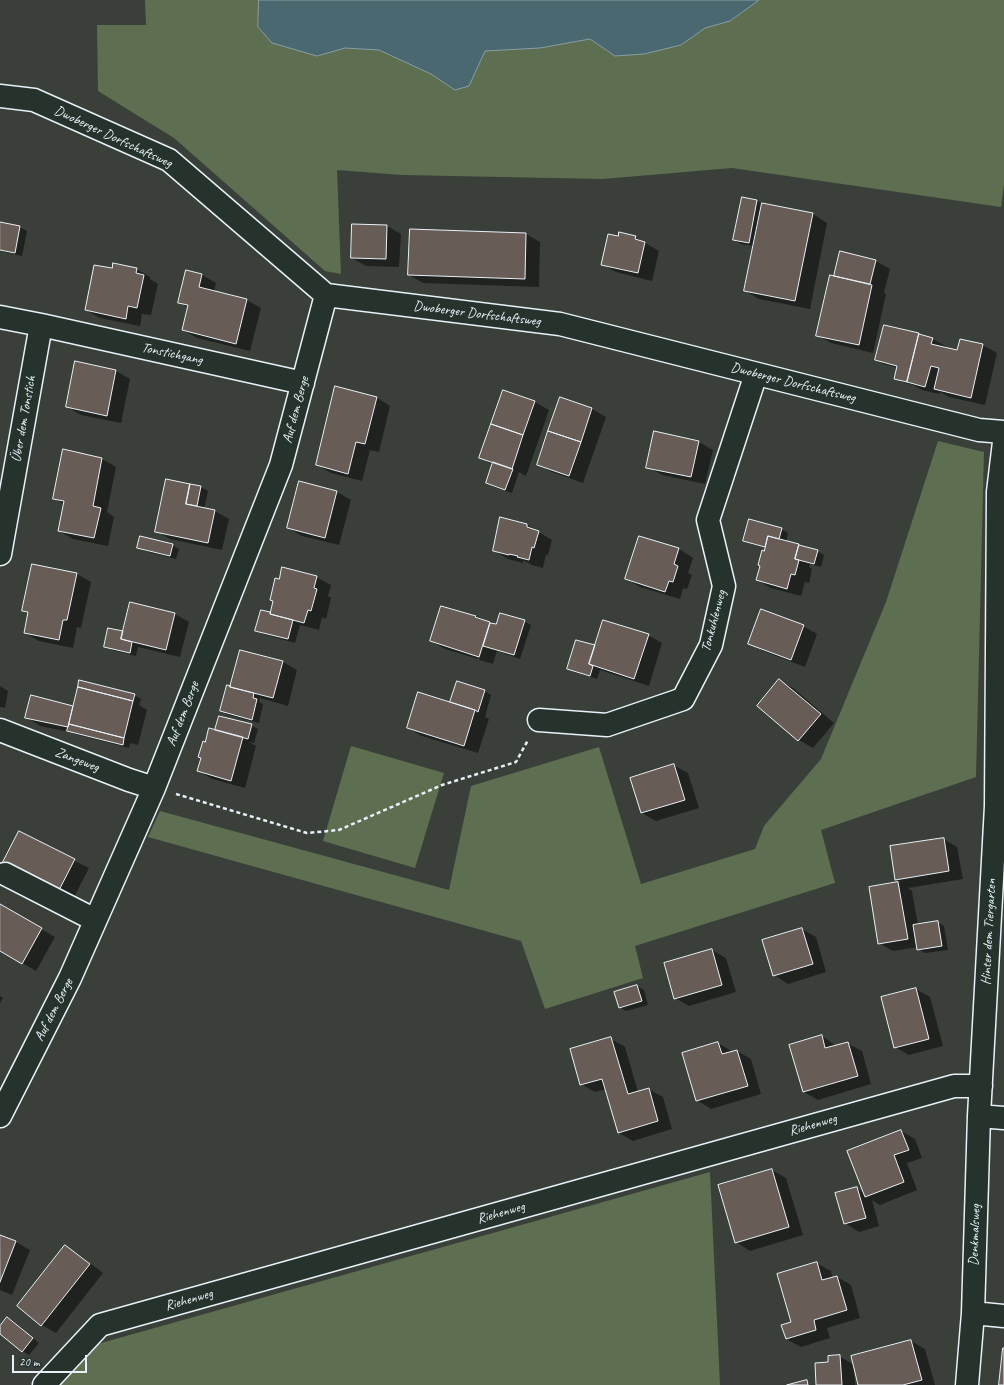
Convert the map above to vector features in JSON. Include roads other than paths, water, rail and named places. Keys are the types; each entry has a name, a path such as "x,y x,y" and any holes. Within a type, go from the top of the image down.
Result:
{"street":[{"name":"Dwoberger Dorfschaftsweg","path":"0,96 34,100 169,160 326,296 560,324 979,430 1004,432"},
{"name":"Auf dem Berge","path":"0,1116 70,978 154,788 281,465 326,296"},
{"path":"0,317 41,325"},
{"name":"Tonstichgang","path":"41,325 303,383"},
{"name":"Über dem Tonstich","path":"0,554 41,325"},
{"name":"Tonkuhlenweg","path":"539,720 608,725 683,699 710,645 724,586 708,520 756,374"},
{"name":"Hinter dem Tiergarten","path":"981,1086 1000,745 998,492 1004,442"},
{"name":"Zangeweg","path":"0,730 154,788"},
{"path":"5,874 95,920"},
{"name":"Riehenweg","path":"44,1385 100,1325 954,1086 981,1086"},
{"name":"Denkmalsweg","path":"967,1385 973,1313 981,1086"},
{"path":"979,1116 1004,1118"},
{"path":"973,1313 1004,1316"}],"water":[{"path":"259,0 759,0 730,21 705,28 681,45 644,54 615,56 590,39 540,48 485,51 469,86 455,90 431,74 379,50 345,48 317,56 272,43 258,27"}]}
